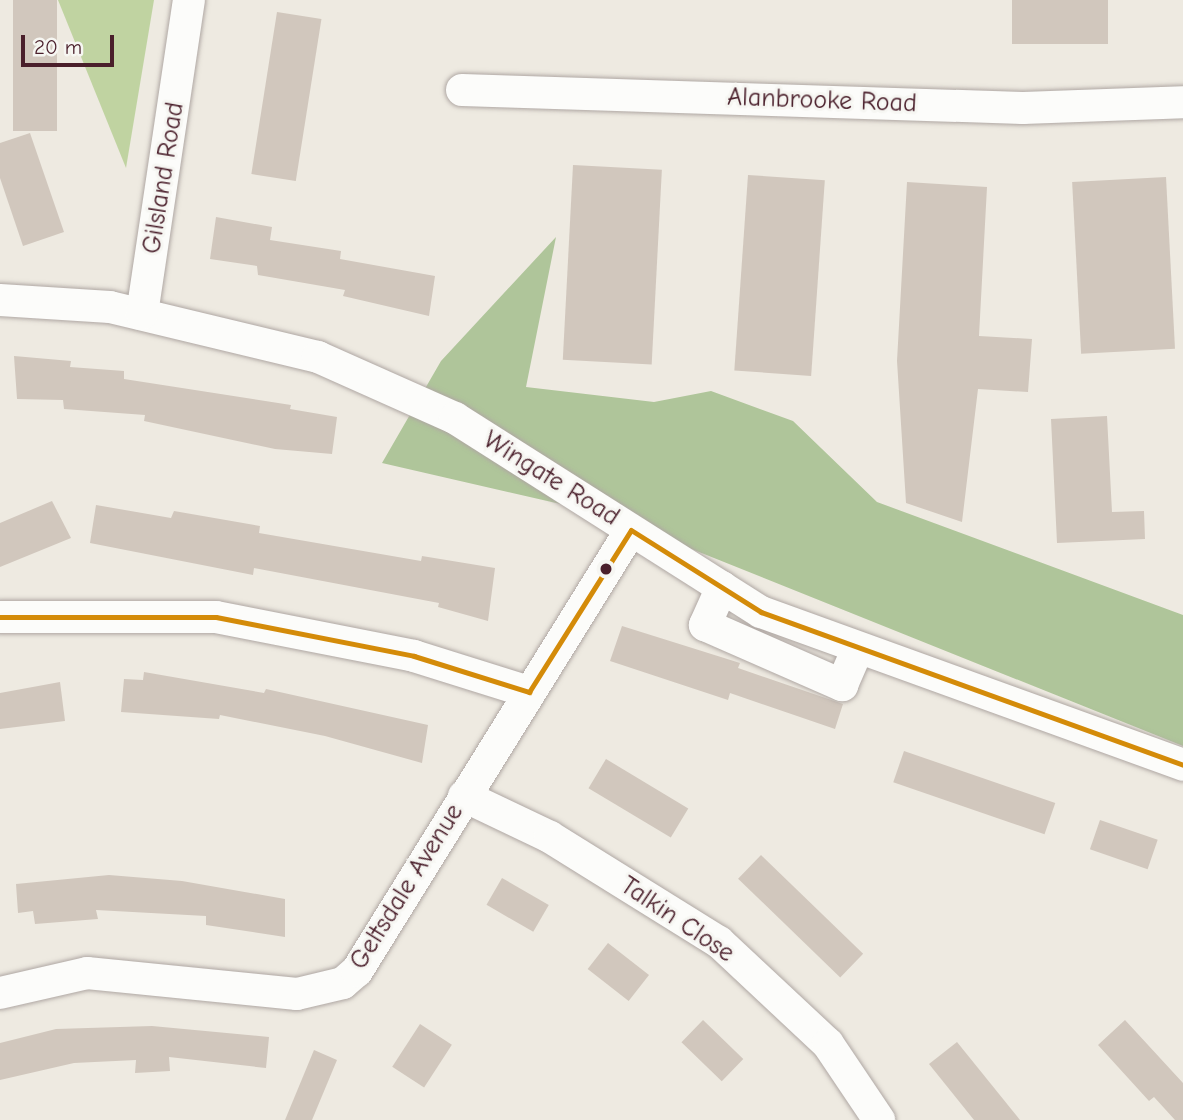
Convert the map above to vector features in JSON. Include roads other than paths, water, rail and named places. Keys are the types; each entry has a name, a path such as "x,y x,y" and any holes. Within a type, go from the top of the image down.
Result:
{"street":[{"name":"Gilsland Road","path":"142,314 189,0"},
{"name":"Alanbrooke Road","path":"462,90 1023,108 1183,102"},
{"name":"Wingate Road","path":"0,300 110,307 318,357 455,418 761,612 1183,765"},
{"name":"Geltsdale Avenue","path":"0,993 87,973 297,994 328,990 357,971 631,530"},
{"path":"0,617 216,617 414,656 529,692"},
{"name":"Talkin Close","path":"464,796 550,837 719,943 828,1044 879,1120"}]}
